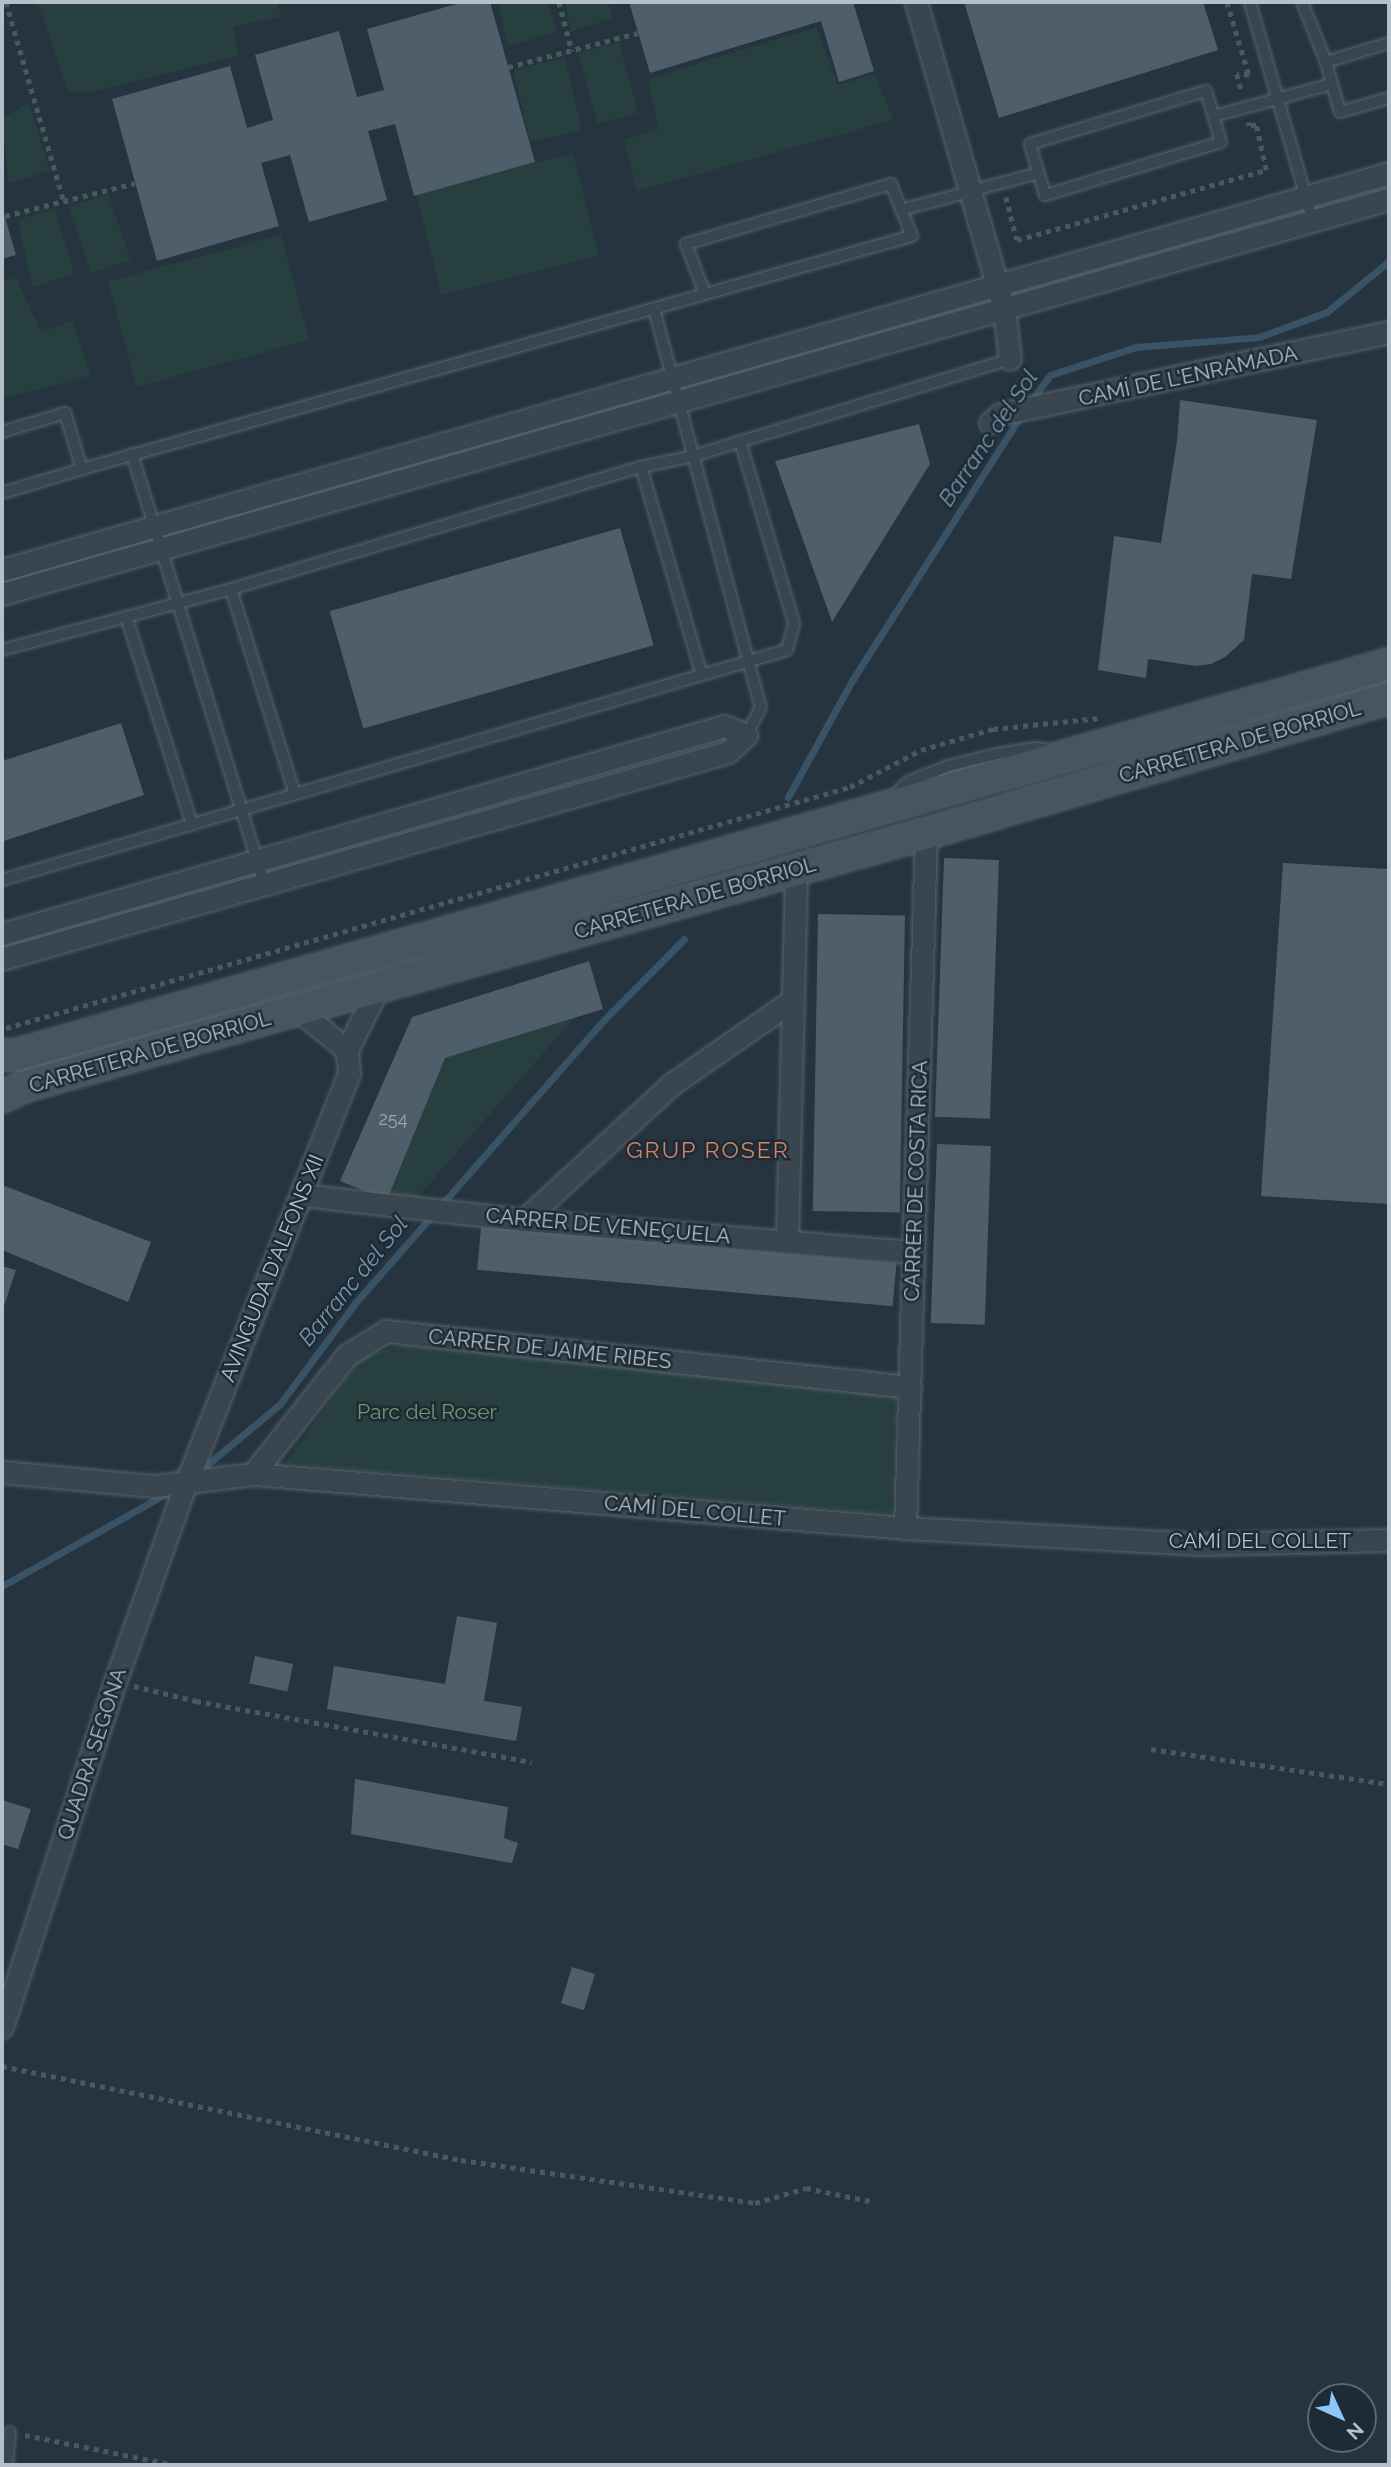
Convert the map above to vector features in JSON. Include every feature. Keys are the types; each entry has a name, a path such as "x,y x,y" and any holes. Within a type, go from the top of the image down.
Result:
{"main road":[{"name":"CARRETERA DE BORRIOL","path":"2,1055 29,1051 1389,664"},
{"name":"CARRETERA DE BORRIOL","path":"2,1097 26,1086 926,833 1389,698"}],"street":[{"path":"916,2 998,285 1010,359"},
{"path":"2,570 1389,173"},
{"path":"2,594 1389,199"},
{"name":"CAMÍ DE L'ENRAMADA","path":"990,423 1000,414 1389,332"},
{"path":"2,934 724,726 746,735 729,752 2,959"},
{"name":"CARRER DE COSTA RICA","path":"905,1528 926,833"},
{"path":"787,1241 796,869"},
{"name":"AVINGUDA D'ALFONS XII","path":"186,1483 349,1073 347,1050 378,988"},
{"path":"524,1220 671,1084 793,1000"},
{"path":"298,1010 347,1050"},
{"path":"556,1221 567,1183"},
{"name":"CARRER DE VENEÇUELA","path":"302,1195 524,1220 914,1252"},
{"name":"CARRER DE JAIME RIBES","path":"253,1474 347,1355 386,1331 910,1387"},
{"name":"CAMÍ DEL COLLET","path":"2,1472 154,1486 253,1474 905,1528 1200,1544 1389,1539"},
{"name":"QUADRA SEGONA","path":"2,2027 116,1682 186,1483"}],"lane":[{"path":"1251,2 1313,221"},
{"path":"1302,2 1326,62 1340,112 1389,98"},
{"path":"1326,62 1389,43"},
{"path":"1214,116 1332,84"},
{"path":"1206,90 1221,142 1045,195 1038,173 1030,144 1206,90"},
{"path":"901,209 1038,173"},
{"path":"2,493 82,468 654,309 912,236 891,184 686,244 705,294"},
{"path":"654,309 761,707 746,735"},
{"path":"2,650 127,619 641,467 693,456 1010,359"},
{"path":"2,432 65,413 82,468"},
{"path":"2,880 787,650 794,623 740,441"},
{"path":"132,454 265,885"},
{"path":"641,467 702,675"},
{"path":"231,589 295,794"},
{"path":"127,619 192,824"},
{"path":"6,2465 10,2432"}],"path":[{"path":"6,2 64,201"},
{"path":"559,2 572,51"},
{"path":"508,67 638,33"},
{"path":"5,216 135,183"},
{"path":"2,1029 850,787 921,750 993,729 1102,718"},
{"path":"116,1682 196,1701 532,1762"},
{"path":"1151,1749 1389,1784"},
{"path":"2,2066 461,2160 755,2203 806,2188 870,2201"},
{"path":"10,2432 175,2465"}],"green space":[{"path":"37,2 277,2 281,17 234,26 238,56 85,93 68,91"},
{"path":"498,2 548,2 557,32 508,46"},
{"path":"565,2 608,2 612,18 571,32"},
{"path":"816,27 838,85 875,74 893,120 637,191 624,140 658,129 648,79"},
{"path":"619,42 638,113 597,123 578,53"},
{"path":"565,58 582,130 530,142 513,70"},
{"path":"29,103 50,171 9,183 2,118"},
{"path":"573,153 599,256 441,295 416,192"},
{"path":"108,194 130,259 91,273 68,208"},
{"path":"55,210 74,274 32,287 18,219"},
{"path":"281,235 309,340 136,387 108,281"},
{"path":"16,278 41,332 72,321 91,375 2,399 2,281"},
{"path":"574,1018 416,1199 387,1200 445,1058"},
{"name":"Parc del Roser","path":"403,1345 896,1396 891,1514 285,1464 362,1356"}],"building":[{"path":"464,2 490,2 535,162 414,196 395,124 368,131 387,200 309,222 290,155 261,163 279,226 157,261 112,99 230,66 247,128 273,120 255,55 339,31 357,97 384,90 367,29"},
{"path":"629,2 853,2 874,71 839,82 821,21 650,73"},
{"path":"964,2 1203,2 1218,50 999,118"},
{"path":"2,207 16,255 2,259"},
{"path":"1180,400 1317,420 1291,579 1252,574 1244,640 1225,657 1211,664 1196,666 1148,659 1146,678 1098,670 1114,536 1161,543 1177,441"},
{"path":"919,424 930,464 832,622 775,461"},
{"path":"620,528 654,645 363,729 330,611"},
{"path":"121,723 144,795 4,841 2,761"},
{"path":"944,858 999,860 990,1119 935,1117"},
{"path":"1283,863 1389,869 1389,1204 1261,1196"},
{"path":"818,914 905,916 900,1212 813,1211"},
{"path":"589,961 603,1009 445,1058 387,1200 340,1181 412,1017"},
{"path":"937,1144 991,1146 985,1325 931,1323"},
{"path":"2,1185 151,1242 128,1302 2,1250"},
{"path":"481,1227 896,1263 893,1306 477,1270"},
{"path":"2,1266 16,1270 2,1312"},
{"path":"457,1616 497,1623 484,1701 522,1707 516,1741 327,1709 334,1666 445,1684"},
{"path":"255,1656 293,1664 287,1691 249,1683"},
{"path":"355,1779 508,1807 504,1838 518,1843 512,1863 351,1834"},
{"path":"2,1800 31,1809 18,1849 2,1844"},
{"path":"572,1967 595,1974 584,2010 561,2003"}],"waterway":[{"name":"Barranc del Sol","path":"1031,401 1050,375 1136,347 1259,337 1327,312 1389,261"},
{"name":"Barranc del Sol","path":"788,797 853,679 1022,414"},
{"name":"Barranc del Sol","path":"196,1474 280,1404 356,1302 599,1025 684,939"},
{"name":"Barranc del Sol","path":"2,1586 169,1492"}],"district":[{"name":"GRUP ROSER","path":"708,1150"}]}
